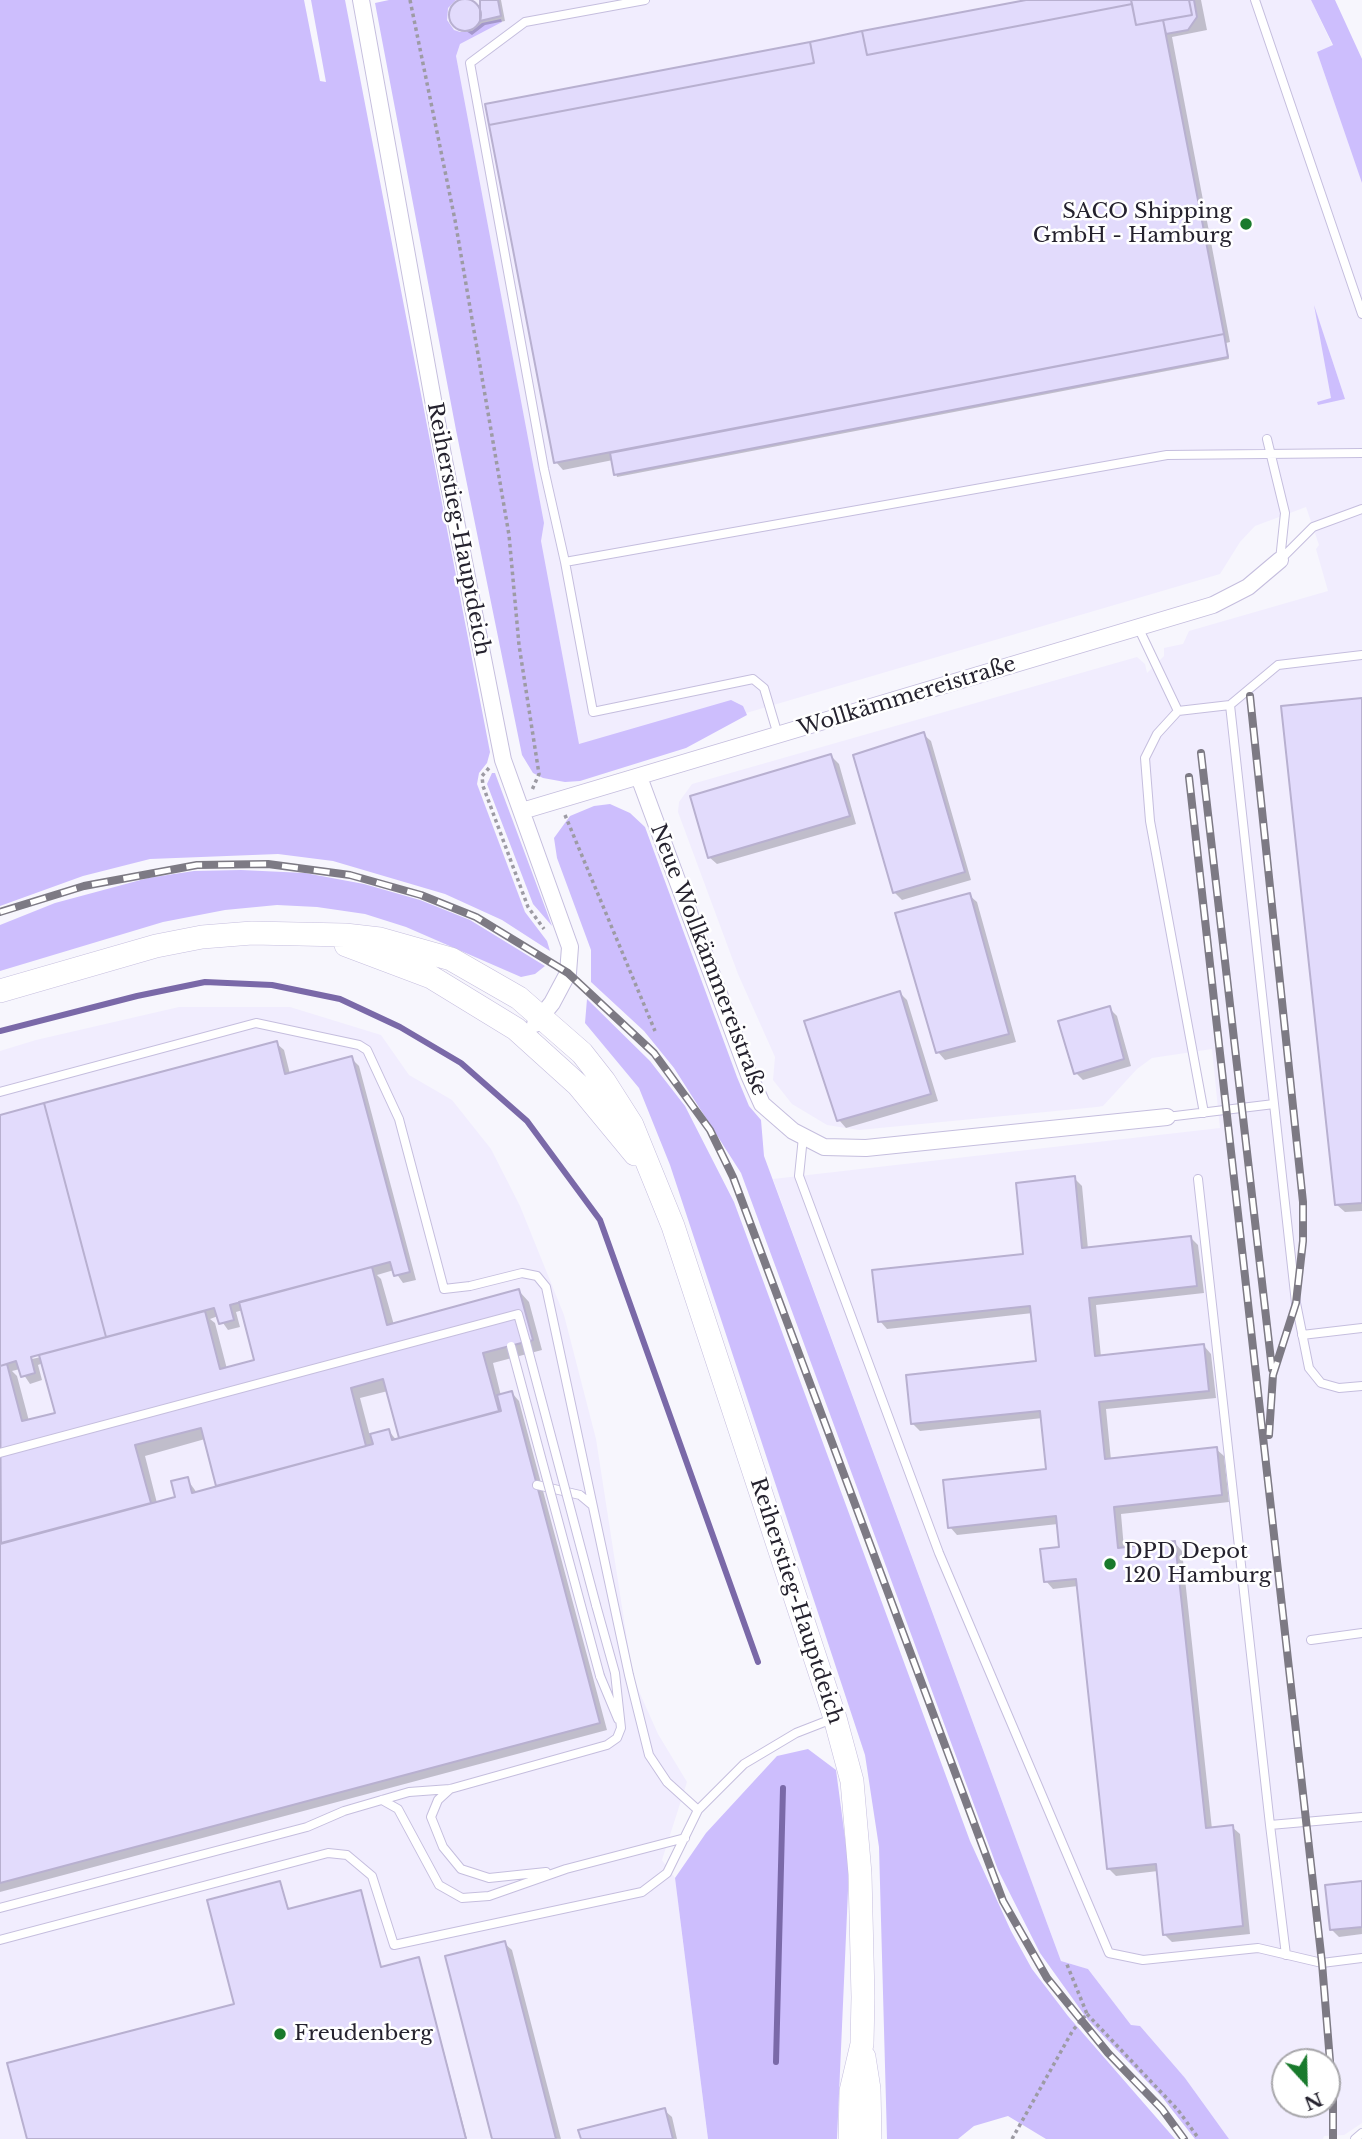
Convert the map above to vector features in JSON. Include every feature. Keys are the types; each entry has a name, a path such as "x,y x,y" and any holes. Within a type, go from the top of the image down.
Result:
{"main road":[{"path":"0,991 156,946 202,937 252,933 316,937 345,935 420,948 479,973 541,1017 582,1054 619,1101 632,1125 650,1173"},
{"path":"316,937 388,958 431,977 489,1010 525,1036 601,1110 650,1173"},
{"name":"Reiherstieg-Hauptdeich","path":"650,1173 673,1226 835,1718 856,1810 863,1997 862,2044 869,2089 870,2139"},
{"name":"Reiherstieg-Hauptdeich","path":"850,2139 851,2091 862,2044"}],"street":[{"name":"Reiherstieg-Hauptdeich","path":"361,0 443,455 503,760 570,947 570,968 541,1017 525,1036"},
{"name":"Wollkämmereistraße","path":"522,811 1213,605 1248,587 1280,560"},
{"name":"Neue Wollkämmereistraße","path":"639,777 740,1055 762,1104 803,1137 824,1147 866,1148 1167,1117"}],"lane":[{"path":"645,0 525,22 470,63 544,469 565,562 593,712 753,679 764,688 778,735"},
{"path":"1255,0 1362,314"},
{"path":"1267,439 1285,513 1280,560"},
{"path":"565,562 1167,455 1362,453"},
{"path":"1280,560 1313,527 1362,509"},
{"path":"1138,627 1178,711"},
{"path":"1204,1113 1150,821 1145,758 1157,734 1178,711 1230,705 1278,665 1362,655"},
{"path":"1230,705 1274,1104 1309,1368 1321,1383 1339,1388 1362,1386"},
{"path":"0,1092 257,1023 359,1045 367,1050 399,1119 444,1289 522,1273 537,1276 546,1287 629,1675 649,1755 667,1782 698,1810"},
{"path":"1167,1117 1274,1104"},
{"path":"803,1137 799,1176 939,1553 1109,1953 1143,1960 1258,1948 1322,1963 1362,1958"},
{"path":"1198,1178 1286,1955"},
{"path":"0,1453 518,1314 615,1673 621,1728 617,1738 598,1749 450,1788 409,1792 344,1811 307,1827 0,1908"},
{"path":"1303,1335 1362,1328"},
{"path":"512,1346 600,1676 621,1728"},
{"path":"537,1485 580,1495 592,1503 595,1511"},
{"path":"1311,1640 1362,1633"},
{"path":"0,1940 328,1853 348,1855 372,1876 394,1945 642,1892 667,1873 698,1810 744,1764 796,1733 835,1718"},
{"path":"450,1788 438,1800 431,1817 443,1847 461,1869 489,1878 566,1869"},
{"path":"379,1800 398,1809 439,1885 462,1898 489,1896 566,1869 685,1838"},
{"path":"1270,1825 1362,1816"},
{"path":"1355,2139 1362,2133"}],"path":[{"path":"410,0 455,220 509,535 519,645 539,774"},
{"path":"503,760 485,771 482,786 528,907 550,936"},
{"path":"571,825 655,1031"},
{"path":"1066,1962 1087,2014 1178,2109 1199,2139"},
{"path":"1013,2139 1073,2030 1087,2014"}],"shaded area":[{"path":"0,0 304,0 320,81 326,82 311,0 345,0 490,752 487,763 479,773 477,784 525,912 547,941 550,951 502,920 445,894 333,861 278,854 150,859 83,876 0,906"},
{"path":"389,0 456,0 448,8 447,20 454,30 460,32 472,31 482,23 501,19 502,22 460,44 456,56 544,523 541,541 579,744 731,700 743,706 747,715 686,748 580,781 565,782 543,778 533,773 522,755 456,430 375,3"},
{"path":"429,0 1311,0 1362,109 1362,2123 1344,2135 1324,2136 1323,2139 1229,2139 1185,2078 1131,2025 1088,1969 1061,1961 773,1179 1220,1128 1212,1049 1152,1058 1137,1069 1103,1106 859,1130 827,1125 792,1104 773,1080 775,1057 738,974 678,812 679,802 692,784 1137,657 1145,664 1147,673 1164,656 1164,648 1183,644 1189,631 1328,591 1316,549 1319,545 1306,507 1255,526 1240,542 1220,574 569,765"},
{"path":"1311,0 1335,0 1362,59 1362,183 1317,52 1333,45"},
{"path":"1314,305 1345,399 1318,405 1317,402 1331,398"},
{"path":"492,773 495,773 552,926 533,904 487,784"},
{"path":"610,804 630,813 645,827 737,1077 749,1106 761,1120 764,1156 1061,1961 1088,1969 1131,2025 1140,2026 1185,2078 1229,2139 1195,2139 1162,2097 1088,2020 1040,1953 998,1870 741,1173 674,1068 644,1031 591,982 591,950 557,858 554,838 570,816 594,806"},
{"path":"194,871 305,873 364,884 420,900 470,920 545,966 535,974 521,977 406,927 365,914 277,905 225,910 163,922 0,971 0,925 55,903 148,878"},
{"path":"587,999 650,1061 685,1106 734,1202 970,1841 1011,1931 1032,1969 1068,2016 1175,2139 1046,2139 1008,2116 974,2126 958,2139 887,2139 879,1847 865,1755 670,1165 639,1088 585,1023"},
{"path":"179,1007 290,1007 381,1035 409,1075 452,1100 491,1149 520,1206 564,1315 596,1439 633,1678 658,1734 687,1782 662,1860 675,1878 708,2139 0,2139 0,1051"},
{"path":"808,1749 836,1770 849,1868 837,2139 708,2139 675,1878 706,1833 777,1756"}],"building":[{"path":"465,-1 476,4 481,15 476,26 465,31 454,26 449,15 454,4"},
{"path":"480,0 498,0 501,16 480,21"},
{"path":"1026,0 1131,0 1132,4 867,55 862,31"},
{"path":"1131,0 1189,0 1192,15 1136,25"},
{"path":"1189,0 1194,0 1197,17 1188,30 1166,34 1163,20 1192,15"},
{"path":"1132,4 1136,25 1163,20 1224,334 554,463 489,125 814,63 810,42 862,31 867,55"},
{"path":"810,42 814,63 489,125 485,104"},
{"path":"1224,334 1228,357 614,475 610,453"},
{"path":"1362,698 1362,1203 1335,1205 1281,706"},
{"path":"924,732 965,872 893,893 853,755"},
{"path":"831,754 850,816 708,858 690,796"},
{"path":"970,893 1009,1034 936,1053 895,913"},
{"path":"900,991 931,1094 837,1121 804,1021"},
{"path":"1110,1006 1124,1059 1074,1074 1058,1021"},
{"path":"277,1041 285,1074 352,1056 410,1272 394,1276 390,1262 230,1305 234,1320 219,1324 214,1308 106,1337 44,1103"},
{"path":"44,1103 106,1337 31,1357 35,1373 21,1377 16,1361 0,1366 0,1115"},
{"name":"DPD Depot 120 Hamburg","path":"1075,1176 1082,1248 1191,1236 1197,1286 1089,1298 1095,1356 1204,1344 1209,1391 1099,1402 1105,1459 1217,1447 1222,1495 1114,1507 1118,1548 1175,1541 1206,1828 1233,1825 1243,1926 1163,1935 1156,1864 1107,1869 1076,1579 1044,1582 1040,1549 1059,1547 1056,1516 948,1528 943,1480 1046,1469 1040,1411 911,1424 906,1375 1036,1361 1030,1306 878,1322 872,1270 1023,1254 1016,1183"},
{"path":"372,1267 387,1325 519,1289 533,1340 483,1353 499,1411 399,1438 383,1379 351,1388 366,1446 216,1486 201,1428 135,1445 151,1503 1,1543 0,1366 7,1364 22,1421 55,1413 39,1355 205,1311 220,1369 254,1360 239,1302"},
{"path":"512,1391 600,1723 0,1883 0,1544 175,1497 171,1481 188,1477 192,1493 373,1444 370,1434 389,1429 392,1440 501,1411 497,1395"},
{"name":"Freudenberg","path":"280,1881 288,1909 361,1890 381,1967 419,1957 466,2139 27,2139 7,2063 234,2004 207,1900"},
{"path":"1362,1881 1362,1927 1330,1930 1325,1885"},
{"path":"505,1941 556,2139 492,2139 445,1956"},
{"path":"665,2108 673,2139 581,2139 578,2130"}],"waterway":[{"path":"0,1031 137,996 205,982 272,985 340,999 400,1027 461,1063 527,1121 600,1220 758,1662"},
{"path":"776,2062 783,1788"}],"railway":[{"path":"1250,696 1303,1202 1303,1241 1296,1303 1273,1375 1269,1435"},
{"path":"1201,753 1272,1369"},
{"path":"1189,777 1322,1963 1333,2098 1333,2139"},
{"path":"0,912 84,886 197,865 268,864 350,875 421,895 476,917 568,973 654,1053 710,1130 733,1177 1003,1901 1047,1978 1108,2053 1162,2109 1184,2139"}],"place":[{"name":"SACO Shipping GmbH - Hamburg","path":"1246,224"},
{"name":"DPD Depot 120 Hamburg","path":"1110,1564"},
{"name":"Freudenberg","path":"280,2034"}]}
